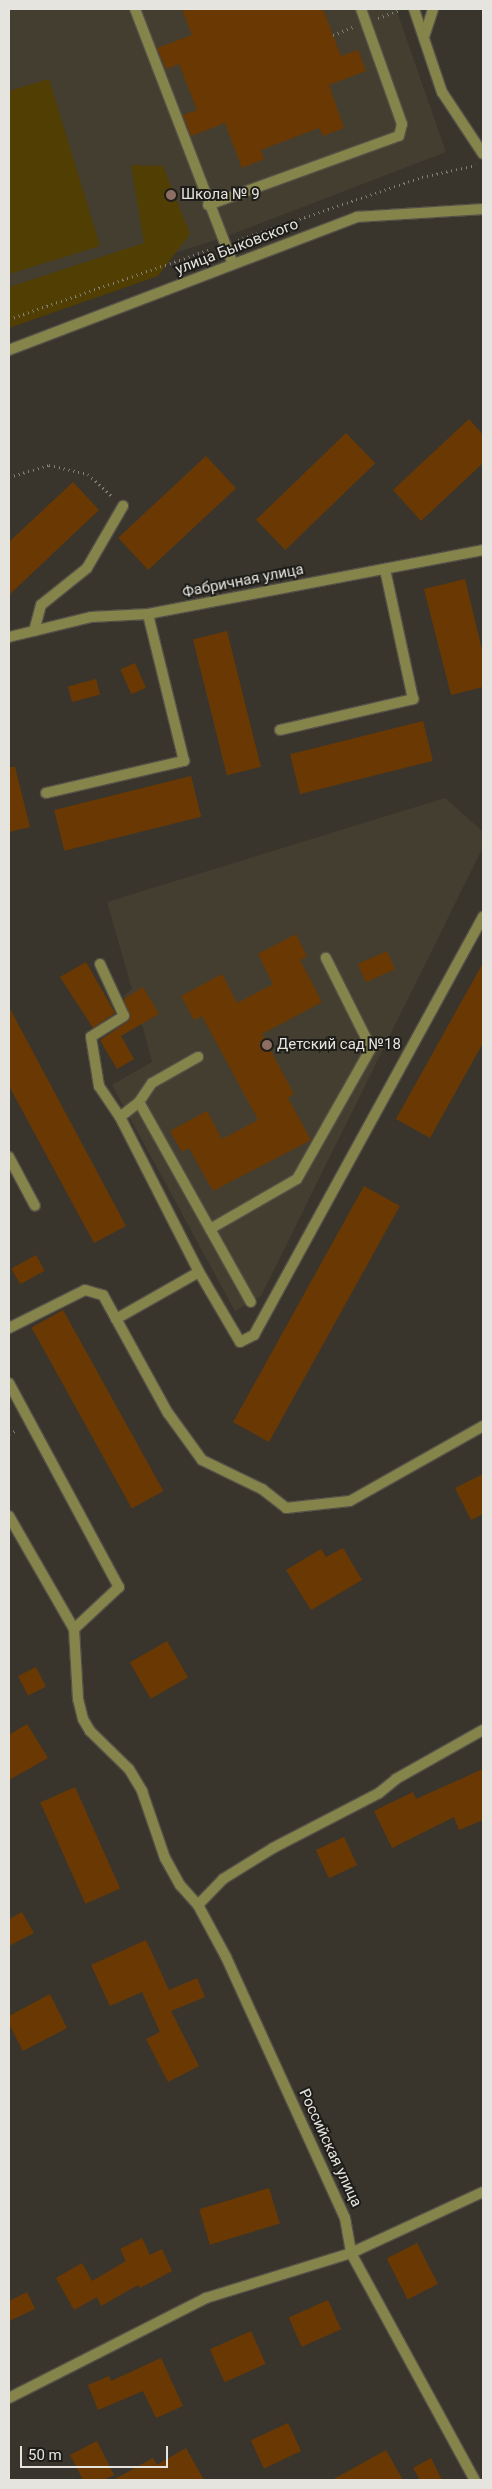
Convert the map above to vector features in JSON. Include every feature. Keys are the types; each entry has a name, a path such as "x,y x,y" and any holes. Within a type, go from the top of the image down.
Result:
{"street":[{"path":"135,9 232,264"},
{"path":"208,205 399,136 402,124 361,9"},
{"path":"414,9 442,92 483,154"},
{"path":"424,37 433,9"},
{"name":"улица Быковского","path":"9,350 358,217 483,209"},
{"path":"34,631 41,605 87,568 123,506"},
{"name":"Фабричная улица","path":"9,637 91,617 148,614 483,550"},
{"path":"280,730 413,699 385,569"},
{"path":"46,793 184,760 148,614"},
{"path":"100,964 124,1016 91,1037 99,1086 120,1117 199,1272 240,1342 254,1335 483,916"},
{"path":"210,1229 297,1178 372,1048 326,958"},
{"path":"120,1117 139,1102 152,1083 198,1057"},
{"path":"139,1102 251,1302"},
{"path":"9,1157 35,1206"},
{"path":"116,1319 199,1272"},
{"path":"9,1328 85,1290 103,1295 168,1413 202,1460 262,1489 286,1508 350,1501 483,1426"},
{"path":"9,1383 119,1587 74,1629 9,1516"},
{"name":"Российская улица","path":"74,1629 78,1699 83,1719 90,1731 129,1769 142,1792 165,1858 180,1885 198,1906 226,1956 346,2218 351,2253 475,2480"},
{"path":"198,1906 232,1874 379,1793 396,1779 483,1730"},
{"path":"9,2398 206,2298 351,2253 483,2192"}],"path":[{"path":"422,177 483,164"},
{"path":"9,477 49,465 88,474 123,506"}],"shaded area":[{"name":"Школа № 9","path":"9,9 396,9 446,152 222,238 9,305"},
{"path":"49,79 100,246 9,274 9,91"},
{"path":"131,165 163,166 190,234 158,276 9,328 9,287 144,243"},
{"name":"Детский сад №18","path":"445,798 483,832 483,847 261,1296 235,1311 112,1085 152,1062 143,1027 123,996 132,989 107,902"}],"building":[{"path":"182,9 323,9 341,56 358,50 366,71 329,85 344,128 323,136 319,128 261,150 264,159 242,168 225,123 191,136 183,115 197,110 179,64 166,69 157,48 192,35"},
{"path":"469,419 483,435 483,463 421,521 393,490"},
{"path":"346,433 375,463 285,550 256,520"},
{"path":"206,456 236,488 148,570 118,538"},
{"path":"73,482 99,510 9,595 9,542"},
{"path":"465,579 483,654 483,687 451,695 424,589"},
{"path":"227,631 261,767 227,775 193,639"},
{"path":"135,663 146,688 131,694 120,670"},
{"path":"96,679 100,694 72,702 68,687"},
{"path":"423,721 433,761 300,794 290,754"},
{"path":"9,767 15,767 30,827 9,832"},
{"path":"191,776 201,817 64,851 54,810"},
{"path":"296,934 307,956 300,960 322,1002 262,1034 294,1094 288,1098 311,1140 213,1191 189,1148 182,1152 170,1131 207,1111 222,1139 258,1120 202,1016 194,1020 181,996 222,974 237,1003 273,984 258,954"},
{"path":"387,951 395,969 366,982 358,964"},
{"path":"86,962 115,1013 93,1028 60,977"},
{"path":"483,963 483,1043 430,1138 396,1119"},
{"path":"143,987 159,1014 121,1036 134,1059 117,1069 100,1040 130,1020 124,999"},
{"path":"9,1007 126,1226 94,1243 9,1086"},
{"path":"364,1186 400,1206 269,1442 233,1422"},
{"path":"36,1255 45,1271 20,1284 12,1269"},
{"path":"63,1310 163,1491 132,1508 32,1327"},
{"path":"483,1474 483,1514 471,1520 455,1488"},
{"path":"343,1548 362,1580 311,1610 286,1570 321,1549 326,1557"},
{"path":"167,1641 188,1677 151,1699 130,1662"},
{"path":"36,1667 46,1687 28,1696 18,1676"},
{"path":"27,1724 48,1758 9,1780 9,1735"},
{"path":"483,1769 483,1820 459,1830 454,1817 392,1848 374,1811 413,1792 416,1799"},
{"path":"75,1787 120,1888 85,1904 40,1802"},
{"path":"344,1837 357,1865 329,1878 316,1850"},
{"path":"22,1912 34,1933 9,1946 9,1919"},
{"path":"146,1940 169,1990 197,1978 205,1997 171,2011 199,2066 168,2082 146,2039 160,2032 142,1992 110,2006 91,1965"},
{"path":"50,1994 67,2028 23,2051 9,2024 9,2016"},
{"path":"269,2188 280,2223 210,2245 199,2209"},
{"path":"142,2238 150,2255 162,2249 172,2271 140,2288 138,2285 101,2306 97,2297 74,2310 56,2278 82,2263 92,2281 126,2261 120,2249"},
{"path":"417,2243 438,2284 408,2299 387,2258"},
{"path":"27,2292 35,2309 9,2321 9,2301"},
{"path":"328,2300 341,2329 302,2347 289,2317"},
{"path":"251,2331 266,2364 225,2382 210,2349"},
{"path":"161,2358 183,2406 156,2418 143,2391 98,2410 88,2385 109,2376 111,2381"},
{"path":"288,2423 301,2451 264,2468 251,2440"},
{"path":"97,2441 114,2475 104,2480 83,2480 70,2455"},
{"path":"186,2448 204,2480 113,2480 153,2458 157,2465"},
{"path":"386,2450 403,2480 332,2480"},
{"path":"431,2458 442,2480 420,2480 413,2468"}],"place":[{"name":"Школа № 9","path":"171,195"},
{"name":"Детский сад №18","path":"267,1045"}]}
